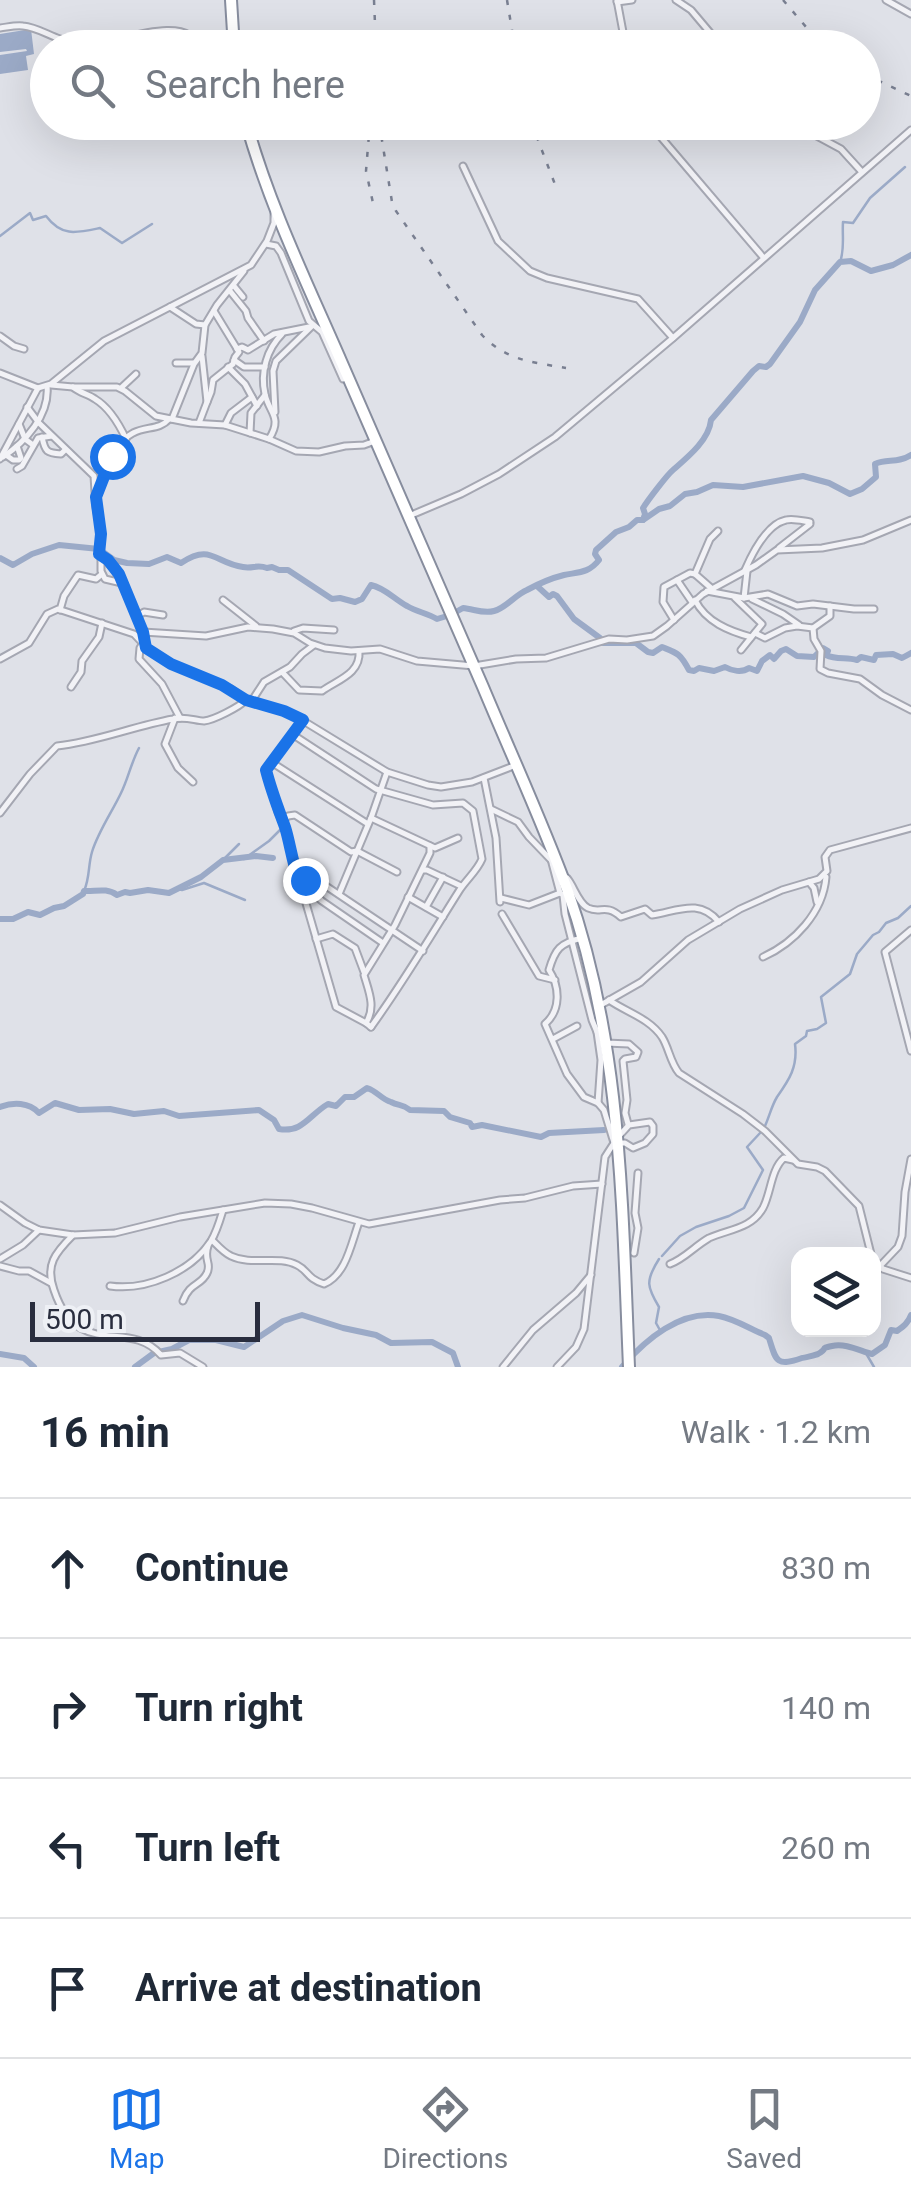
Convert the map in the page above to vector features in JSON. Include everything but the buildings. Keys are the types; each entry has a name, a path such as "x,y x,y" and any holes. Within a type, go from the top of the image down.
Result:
{"highway":[{"path":"231,0 233,30"},
{"path":"252,140 319,327 408,516 516,765 556,866 577,939 604,1003 603,1037 617,1141 630,1366"}],"street":[{"path":"623,30 617,1 632,0"},
{"path":"676,0 691,10 707,30"},
{"path":"886,0 911,14"},
{"path":"0,28 19,25 38,30"},
{"path":"408,516 461,494 536,451 673,338 911,130"},
{"path":"662,140 764,258"},
{"path":"823,140 841,150 862,172"},
{"path":"463,166 498,242 530,271 638,298 673,338"},
{"path":"206,402 202,353 205,325 266,244 274,223 274,207"},
{"path":"266,244 276,246 281,253 309,320 319,327"},
{"path":"23,460 3,457 34,430 48,398 49,385 104,341 246,269"},
{"path":"232,289 243,297"},
{"path":"232,289 264,341"},
{"path":"170,307 196,324 205,325"},
{"path":"199,424 213,380 239,352 214,310"},
{"path":"270,326 278,334"},
{"path":"238,349 242,346 248,350 278,334 319,327"},
{"path":"269,439 276,426 276,361 319,327"},
{"path":"275,414 265,394 265,367 268,351 278,334"},
{"path":"0,336 24,349"},
{"path":"96,497 109,462 126,439 170,419 202,353"},
{"path":"234,360 244,367 265,367"},
{"path":"176,362 194,364"},
{"path":"228,368 244,384 257,406"},
{"path":"0,373 38,388 122,388 149,412 199,424 225,425 303,452 373,442"},
{"path":"122,388 136,374"},
{"path":"73,387 106,408 126,439"},
{"path":"23,460 14,446 19,424 38,388"},
{"path":"250,434 252,413 265,394"},
{"path":"225,425 231,412 252,397"},
{"path":"27,407 94,476 102,574 122,583"},
{"path":"39,422 44,450 61,454 65,450"},
{"path":"19,424 24,439 35,446"},
{"path":"17,469 38,438 52,436"},
{"path":"143,632 206,636 259,628 291,632 314,645 346,651 380,649 417,661 474,666 546,658 609,640 648,637 659,632 708,590 746,570 777,550 810,522 787,520 775,525 746,570 747,598"},
{"path":"777,550 822,548 863,540 911,520"},
{"path":"695,574 710,539 718,531"},
{"path":"100,556 114,566 143,632 139,659 162,684 178,718"},
{"path":"60,610 78,575 96,580 102,574"},
{"path":"674,620 662,598 664,587 695,574"},
{"path":"695,574 708,590 733,597 768,594 793,606 874,609"},
{"path":"676,580 715,622 728,630 765,638 786,628 813,628 830,616 830,606"},
{"path":"733,597 760,620 761,627 742,650"},
{"path":"747,598 800,626"},
{"path":"223,600 259,628"},
{"path":"0,659 29,643 50,611 60,610 134,634 151,652 171,664 249,701 303,720 387,772 428,786 464,784 516,765"},
{"path":"136,617 144,612 163,616"},
{"path":"71,686 98,638 102,623"},
{"path":"291,632 304,628 334,630"},
{"path":"813,628 821,651 820,669 860,679 911,710"},
{"path":"0,814 57,746 178,718 206,720 231,712 314,645"},
{"path":"282,672 299,690 322,691 351,673 360,660 359,651"},
{"path":"178,718 165,744 178,768 193,782"},
{"path":"292,734 376,789 425,804 463,803 471,808 480,865 461,886 371,1027 337,1008 266,770 271,762 292,734 303,720"},
{"path":"271,762 370,821 430,849 458,838"},
{"path":"339,894 387,772"},
{"path":"484,778 500,900 529,905 564,892 556,866"},
{"path":"491,809 518,822 590,908 611,909 621,917 644,909 652,915 697,907 719,922"},
{"path":"283,822 294,815 352,852 397,872"},
{"path":"763,958 810,921 824,890 824,857 830,850 911,828"},
{"path":"364,975 424,871 430,849"},
{"path":"424,871 461,886"},
{"path":"604,1003 642,982 682,945 745,906 826,875"},
{"path":"301,881 314,878 423,951"},
{"path":"426,907 443,878"},
{"path":"301,881 383,943"},
{"path":"809,882 816,892 817,907"},
{"path":"408,897 443,917"},
{"path":"502,914 540,976 555,980"},
{"path":"911,930 885,952 911,1051"},
{"path":"316,939 332,934 355,948 372,1003 372,1014 366,1023"},
{"path":"598,1103 603,1037 577,939 562,944 553,955 549,970 559,999 545,1024 566,1074 582,1095 598,1103 606,1113 617,1141"},
{"path":"604,1003 641,1018 664,1040 679,1073 743,1114 796,1162"},
{"path":"553,1039 577,1026"},
{"path":"603,1037 630,1044 638,1052 636,1057 623,1062 627,1127"},
{"path":"557,1367 581,1339 587,1315 605,1156 627,1127 632,1124 650,1122 654,1130 650,1139 636,1148 617,1141"},
{"path":"670,1264 708,1239 752,1220 768,1196 777,1164 784,1158 820,1168 855,1199 870,1247"},
{"path":"881,1265 898,1247 902,1236 911,1159"},
{"path":"634,1252 638,1174"},
{"path":"0,1206 39,1230 73,1235 115,1233 246,1204 291,1204 359,1222 378,1222 602,1184"},
{"path":"184,1302 189,1288 207,1273 205,1256 223,1210"},
{"path":"0,1216 13,1216"},
{"path":"210,1242 230,1256 296,1264 311,1279 324,1284 339,1274 359,1222"},
{"path":"39,1230 0,1262 52,1283"},
{"path":"73,1235 55,1256 49,1273 61,1308 90,1334 140,1340 166,1356 180,1353 203,1367"},
{"path":"110,1286 154,1283 194,1258 210,1242"},
{"path":"881,1268 911,1278"},
{"path":"504,1367 537,1326 581,1288 592,1272"}],"water":[{"path":"31,29 30,55 26,56 28,70 0,74 0,55 27,51 0,52 0,34"}],"waterway":[{"path":"840,262 843,222 853,223 870,198 905,167"},
{"path":"0,236 30,213 33,220 46,216 70,232 100,228 122,243 152,224"},
{"path":"643,520 643,508 653,494 697,448 711,420 753,371 770,364 800,322 815,290 840,262 851,261 871,271 911,255"},
{"path":"454,613 463,608 494,611 540,583 587,570 599,560 596,550 616,532 670,506 685,494 713,485 743,487 803,476 850,494 876,477 875,464 911,455"},
{"path":"0,558 13,565 59,545 99,549 114,560 127,563 149,564 167,557 181,563 206,554 243,567 288,570 332,599 355,602 362,599 371,585 437,619 447,616"},
{"path":"537,586 549,597 557,596 574,619 600,638"},
{"path":"603,643 636,643 653,653 662,647 678,654 694,671 725,667 757,671 762,661 770,655 774,659 786,649 797,656 814,657 823,648 830,657 857,660 893,654 902,658 911,653"},
{"path":"84,891 95,845 139,748"},
{"path":"244,859 283,827"},
{"path":"223,860 239,844"},
{"path":"0,919 13,919 28,912 40,915 64,906 84,891 105,890 117,895 148,890 169,893 201,877 223,860 273,858"},
{"path":"177,889 204,883 245,900"},
{"path":"764,1128 792,1073 795,1044 807,1031 826,1023 821,997 850,974 857,954 873,935 911,906"},
{"path":"0,1107 21,1104 39,1113 55,1103 79,1110 110,1109 134,1114 164,1111 179,1116 259,1110 274,1120 279,1129 287,1130 300,1126 328,1104 336,1106 345,1097 354,1097 367,1088 410,1110 444,1111 472,1127 482,1125 541,1137 549,1133 604,1130"},
{"path":"662,1256 680,1236 744,1208 763,1170 747,1147 761,1132"},
{"path":"659,1259 649,1284 659,1307 656,1323 661,1332"},
{"path":"135,1367 154,1353 189,1340 216,1340 244,1347 283,1321 302,1315 376,1335 391,1343 432,1342 453,1353 458,1367"},
{"path":"622,1367 653,1337 691,1317 719,1316 742,1324 769,1338 778,1360 787,1362 837,1345 872,1354 885,1345 891,1330 897,1331 911,1315"},
{"path":"0,1354 24,1358 34,1367"},
{"path":"867,1355 874,1367"}],"railway":[{"path":"374,0 375,30"},
{"path":"507,0 512,30"},
{"path":"783,0 809,30"},
{"path":"881,82 911,96"},
{"path":"369,140 366,171 373,203"},
{"path":"382,140 396,211 482,335 511,355 566,368"},
{"path":"538,140 556,187"}],"route":[{"path":"112,456 96,497 101,534 99,554 119,574 146,648 246,700 303,720 266,770 293,864 298,877 305,880"}]}
